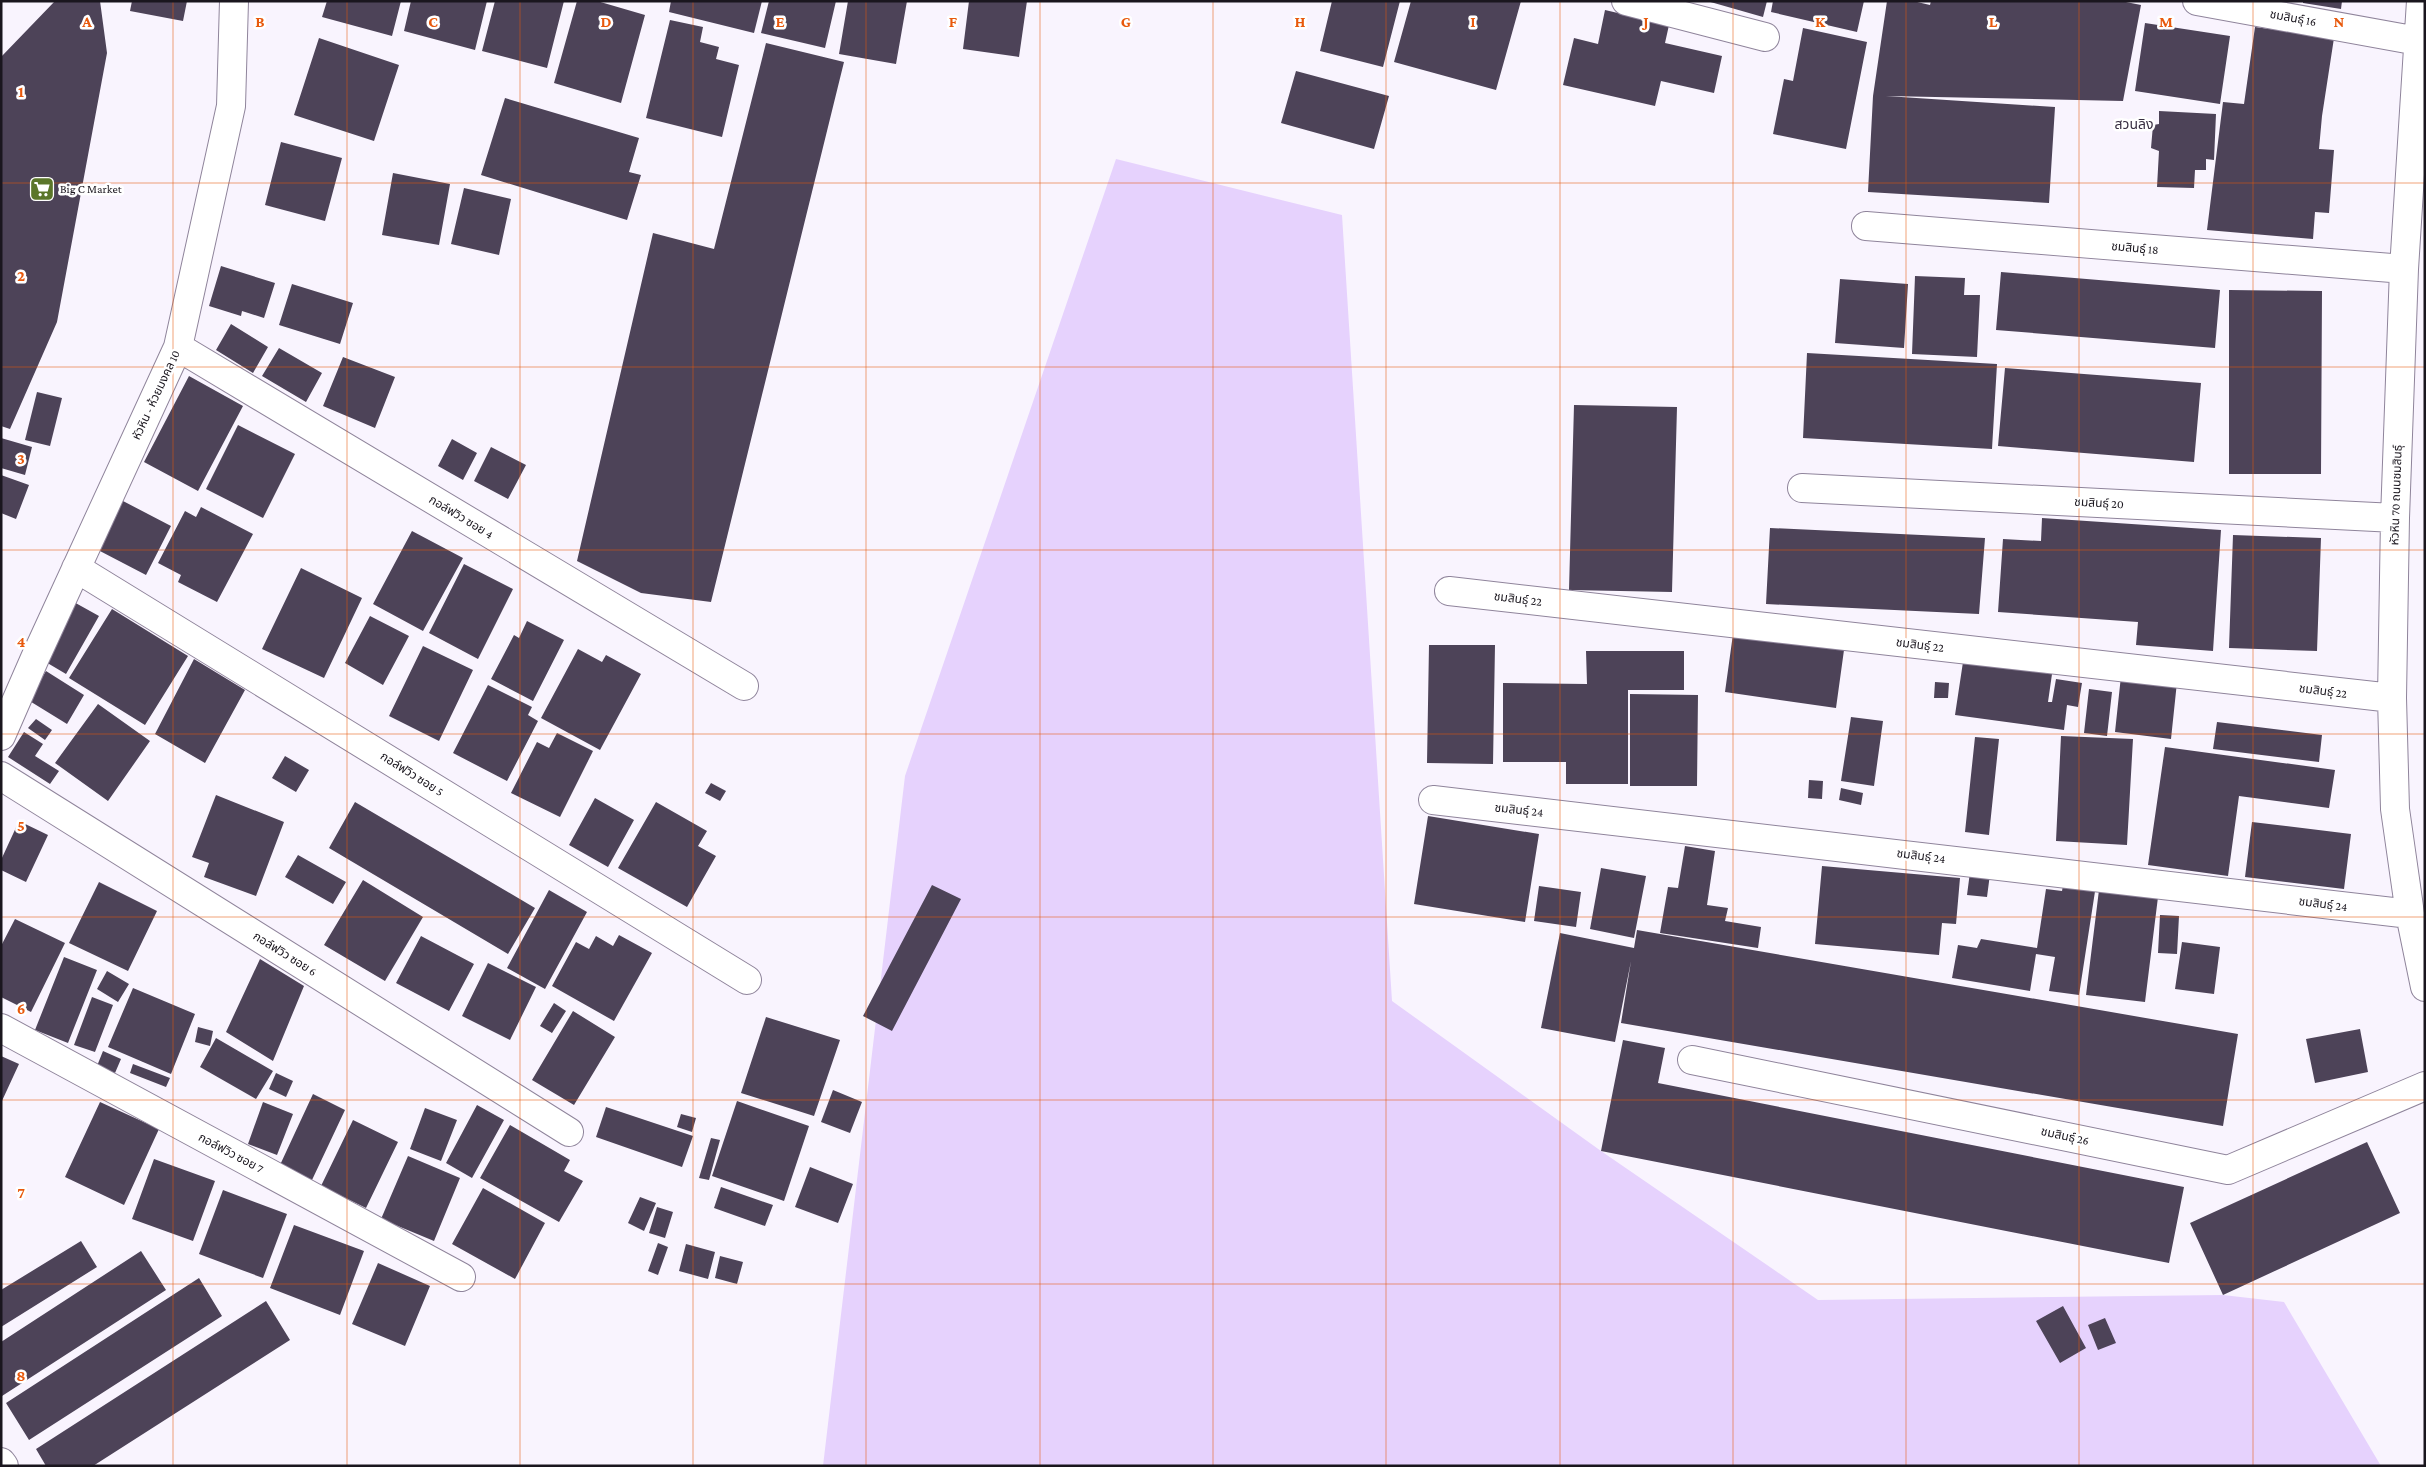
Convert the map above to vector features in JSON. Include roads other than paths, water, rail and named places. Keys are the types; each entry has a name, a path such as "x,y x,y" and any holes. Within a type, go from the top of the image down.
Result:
{"street":[{"name":"หัวหิน - ห้วยมงคล 10","path":"1,736 178,347 231,106 234,1"},
{"path":"1626,1 1765,37"},
{"name":"ชมสินธุ์ 16","path":"2198,1 2418,40"},
{"name":"หัวหิน 70 ถนนชมสินธุ์","path":"2421,1 2404,269 2395,518 2392,698 2395,809 2410,914 2425,987"},
{"name":"ชมสินธุ์ 18","path":"1866,226 2404,269"},
{"name":"กอล์ฟวิว ซอย 4","path":"178,347 744,686"},
{"name":"ชมสินธุ์ 20","path":"1802,488 2395,518"},
{"name":"กอล์ฟวิว ซอย 5","path":"76,568 747,980"},
{"name":"ชมสินธุ์ 22","path":"1449,591 2392,698"},
{"name":"กอล์ฟวิว ซอย 6","path":"1,776 569,1132"},
{"name":"ชมสินธุ์ 24","path":"1432,800 2410,914"},
{"name":"กอล์ฟวิว ซอย 7","path":"1,1028 461,1277"},
{"name":"ชมสินธุ์ 26","path":"1692,1060 2228,1170 2425,1086"},
{"path":"1,1462 4,1466"}],"place":[{"name":"Big C Market","path":"42,189"}],"district":[{"name":"สวนลิง","path":"2134,124"}]}
